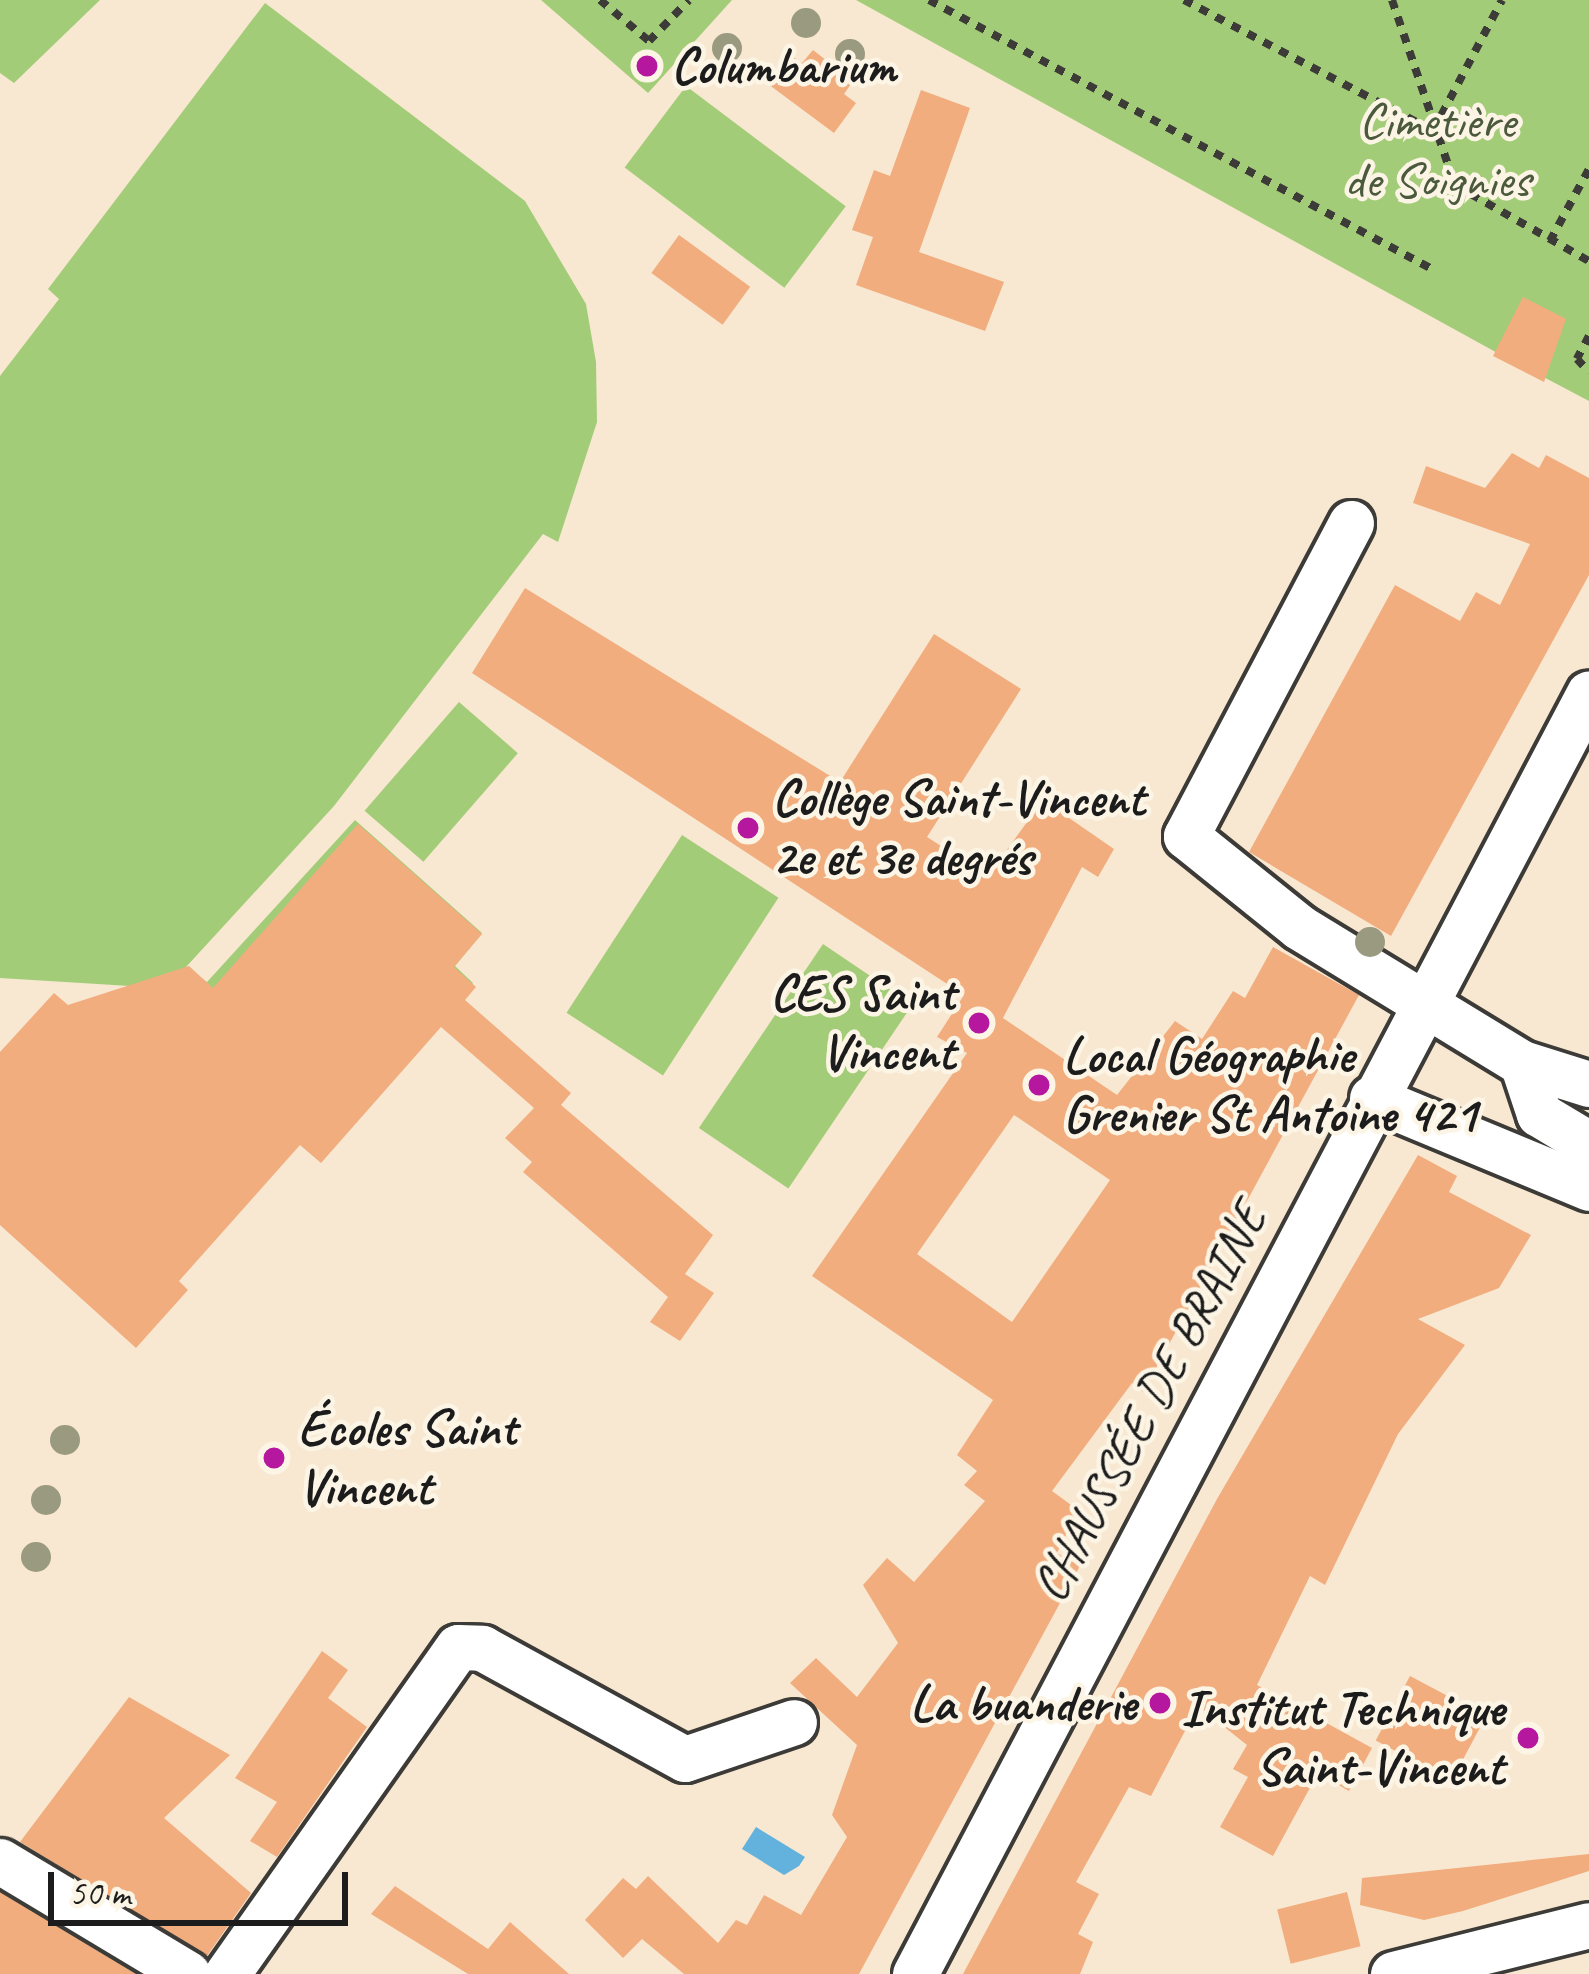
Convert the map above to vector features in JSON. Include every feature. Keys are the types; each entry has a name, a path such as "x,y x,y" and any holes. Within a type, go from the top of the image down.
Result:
{"street":[{"path":"1351,524 1186,836 1299,927 1424,995 1522,1063 1589,1084"},
{"name":"CHAUSSÉE DE BRAINE","path":"915,1974 1424,995 1589,693"},
{"path":"1522,1063 1539,1114 1589,1144"},
{"path":"1372,1098 1589,1188"},
{"path":"227,1974 458,1647 482,1648 685,1760 794,1722"},
{"path":"0,1861 188,1974"},
{"path":"1393,1974 1589,1925"}],"path":[{"path":"600,0 649,41 689,0"},
{"path":"929,0 1430,268"},
{"path":"1184,0 1433,131"},
{"path":"1392,0 1433,131 1465,196 1589,261"},
{"path":"1433,131 1502,0"},
{"path":"1550,242 1589,169"},
{"path":"1589,336 1577,359 1589,372"}],"green space":[{"path":"0,0 100,0 14,83 0,73"},
{"path":"541,0 732,0 648,93"},
{"name":"Cimetière de Soignies","path":"856,0 1589,0 1589,401 1492,350"},
{"path":"265,3 525,201 586,304 596,362 597,422 558,542 543,534 334,806 186,967 207,982 355,820 482,933 455,966 473,983 320,1157 130,986 0,978 0,376 59,299 48,289"},
{"path":"686,86 846,206 784,288 625,167"},
{"path":"459,702 518,753 423,862 365,811"},
{"path":"682,835 778,898 663,1075 567,1013"},
{"path":"823,944 913,1004 788,1188 699,1128"}],"water":[{"path":"756,1827 805,1857 799,1866 784,1875 742,1849"}],"building":[{"path":"813,50 853,81 844,94 856,103 834,133 768,84 790,55 802,63"},
{"path":"921,90 970,108 919,252 1004,282 985,331 856,285 873,237 852,230 874,170 890,176"},
{"path":"679,235 750,287 723,325 651,273"},
{"path":"1523,297 1566,319 1544,382 1493,356"},
{"path":"1512,453 1539,468 1546,455 1589,478 1589,575 1391,936 1249,852 1395,585 1460,621 1476,592 1500,605 1530,544 1413,503 1426,466 1485,488"},
{"path":"525,588 840,782 934,634 1021,689 927,837 988,876 1043,800 1114,849 1098,877 1082,867 1003,1018 1117,1095 1175,1021 1202,1039 1233,991 1245,998 1273,947 1359,995 1143,1392 1132,1383 1052,1491 1078,1510 1057,1553 1080,1566 859,1974 684,1974 642,1939 623,1958 585,1920 623,1878 636,1889 648,1876 718,1943 736,1920 747,1925 764,1895 801,1915 847,1837 832,1815 857,1745 790,1683 816,1658 857,1697 898,1643 863,1585 887,1558 914,1582 985,1501 964,1485 977,1471 957,1455 993,1400 812,1276 967,1053 937,1037 964,995 472,673","holes":["1014,1115 1110,1180 1012,1322 917,1254"]},
{"path":"358,824 482,934 454,967 476,987 465,1000 571,1093 561,1105 713,1235 685,1274 714,1293 680,1341 650,1322 668,1297 523,1172 532,1162 505,1138 534,1108 441,1027 321,1163 300,1145 179,1281 188,1290 136,1348 0,1225 0,1052 54,993 68,1005 189,966 213,988"},
{"path":"1418,1155 1457,1176 1449,1192 1531,1235 1499,1288 1418,1319 1465,1345 1398,1434 1325,1585 1310,1576 1257,1685 1372,1748 1349,1791 1318,1773 1273,1856 1220,1827 1248,1777 1233,1769 1247,1745 1198,1706 1151,1796 1129,1787 1076,1882 1099,1894 1078,1934 1093,1942 1080,1974 963,1974 1217,1499"},
{"path":"322,1651 348,1670 328,1698 367,1727 277,1857 250,1841 277,1802 235,1778"},
{"path":"1410,1676 1486,1716 1452,1781 1376,1740"},
{"path":"129,1697 230,1755 164,1818 251,1893 207,1956 20,1842"},
{"path":"1589,1854 1589,1871 1424,1920 1360,1905 1362,1878"},
{"path":"395,1886 488,1949 510,1922 569,1974 468,1974 371,1914"},
{"path":"0,1892 136,1974 0,1974"},
{"path":"1347,1892 1361,1946 1291,1964 1277,1909"}],"place":[{"name":"Columbarium","path":"647,66"},
{"name":"Collège Saint-Vincent 2e et 3e degrés","path":"748,828"},
{"name":"CES Saint Vincent","path":"979,1023"},
{"name":"Local Géographie Grenier St Antoine 421","path":"1039,1085"},
{"name":"Écoles Saint Vincent","path":"274,1458"},
{"name":"La buanderie","path":"1160,1703"},
{"name":"Institut Technique Saint-Vincent","path":"1528,1738"}]}
